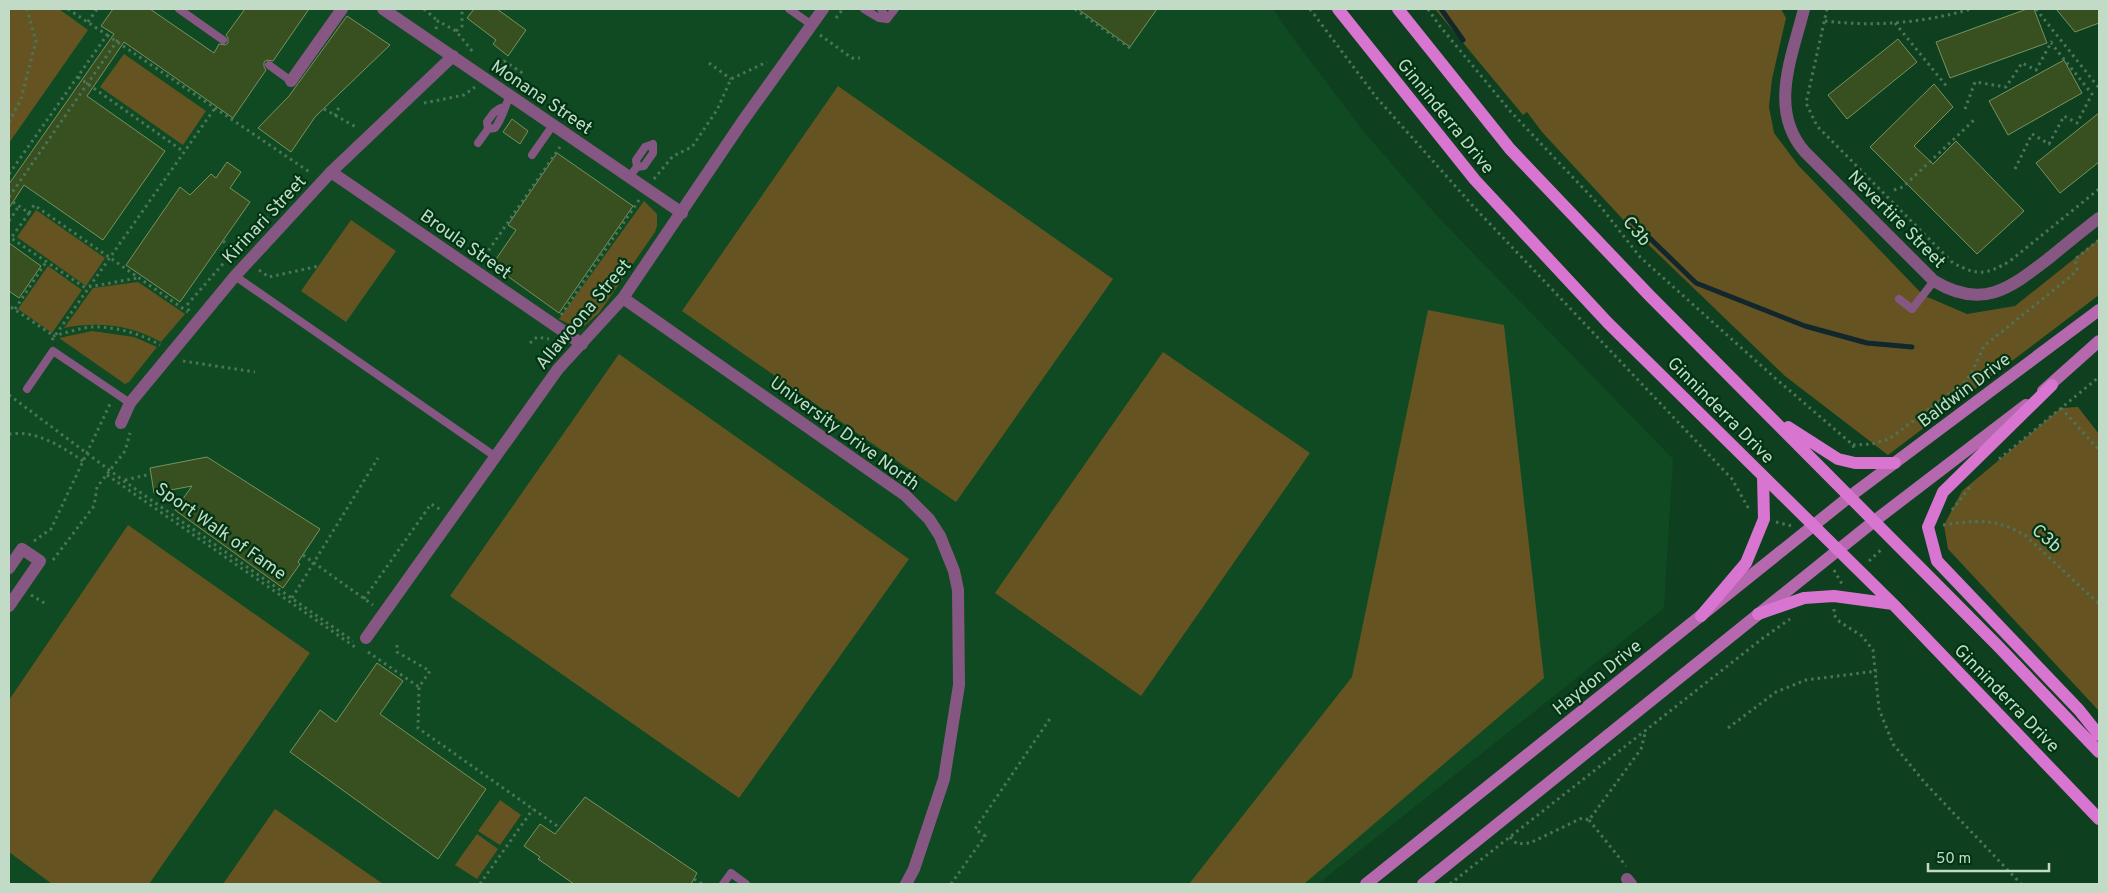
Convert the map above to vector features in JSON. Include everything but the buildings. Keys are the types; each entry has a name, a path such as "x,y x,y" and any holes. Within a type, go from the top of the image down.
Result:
{"main road":[{"name":"Ginninderra Drive","path":"1338,9 1475,180 1608,323 1893,604 2099,819"},
{"name":"Ginninderra Drive","path":"1398,9 1510,149 1649,295 1998,646 2099,752"},
{"name":"Baldwin Drive","path":"1849,497 2099,310"},
{"path":"2099,341 1943,492 1928,527 1937,561 2079,710 2099,735"},
{"path":"1423,884 1873,522 2052,385"},
{"path":"1767,413 1838,459 1855,463 1895,463"},
{"path":"1701,616 1746,563 1764,519 1763,476"},
{"name":"Haydon Drive","path":"1366,884 1849,497"},
{"path":"1758,614 1804,598 1834,596 1893,604"}],"street":[{"path":"291,81 342,9"},
{"name":"Monana Street","path":"383,9 453,56 507,101 553,125 633,172 682,213"},
{"name":"Allawoona Street","path":"366,638 558,369 623,298 742,122 823,9"},
{"name":"Nevertire Street","path":"1804,9 1784,95 1786,116 1793,136 1806,152 1934,281 1950,289 1967,294 1984,294 2002,290 2023,279 2099,218"},
{"name":"Kirinari Street","path":"126,424 130,403 235,276 331,172 453,56"},
{"name":"Broula Street","path":"331,172 582,344"},
{"name":"University Drive North","path":"623,298 905,495 929,519 940,536 954,571 958,590 959,685 944,779 914,869 906,884"},
{"path":"9,568 22,549 40,561 9,606"}],"lane":[{"path":"179,9 223,40"},
{"path":"789,9 811,26"},
{"path":"864,9 879,18 888,19"},
{"path":"881,9 888,19"},
{"path":"888,19 895,9"},
{"path":"269,65 291,81"},
{"path":"478,143 488,128 494,128 499,123 504,115 507,101"},
{"path":"532,155 553,125"},
{"path":"235,276 496,456"},
{"path":"1900,299 1912,309 1934,281"},
{"path":"27,389 53,351 130,403"},
{"path":"723,884 730,874 746,884"}],"path":[{"path":"9,122 21,99 36,41 27,9"},
{"path":"68,9 107,35 118,40 311,174 318,167"},
{"path":"88,22 97,9"},
{"path":"424,9 438,21"},
{"path":"462,9 462,26 456,31 476,56"},
{"path":"1075,9 1133,50"},
{"path":"1310,9 1376,97 1473,206 1732,479 1752,514"},
{"name":"C3b","path":"1428,9 1511,112 1601,207 1640,257 1853,445 1872,444 1888,439 1964,383 1972,372 1984,346 2070,278 2077,270 2075,259 2099,240"},
{"path":"1827,9 1806,103 1816,126 1953,263 1969,272 1984,274 1997,269 2010,261 2099,189"},
{"path":"1825,21 1854,24 1919,22 1971,9"},
{"path":"2036,9 2099,88"},
{"path":"1895,22 1948,88"},
{"path":"811,26 852,58 860,58"},
{"path":"9,174 107,35"},
{"path":"9,198 118,40"},
{"path":"1965,109 1975,82 2006,87 2022,63 2036,70 2051,42 2092,94 2077,123 2064,116 2048,144 2032,134 2015,170"},
{"path":"658,172 673,156 692,147 717,110 731,79 776,58"},
{"path":"504,61 524,74"},
{"path":"709,64 731,79"},
{"path":"78,77 184,152"},
{"path":"422,104 464,95 475,87"},
{"path":"336,116 339,107"},
{"path":"53,351 52,338 215,108"},
{"path":"324,109 356,128 350,134"},
{"path":"1894,190 1903,186 1974,120"},
{"path":"493,264 484,257 560,147"},
{"path":"13,202 29,213"},
{"path":"557,320 638,202"},
{"path":"138,278 88,288 11,238 34,205 190,314"},
{"path":"9,221 19,206"},
{"path":"223,241 235,250"},
{"path":"46,262 13,308 54,336 92,327 114,329 151,339 163,346"},
{"path":"246,283 265,263"},
{"path":"258,270 270,278 319,266"},
{"path":"177,368 188,354"},
{"path":"182,361 255,372"},
{"path":"1992,465 2099,377"},
{"name":"Sport Walk of Fame","path":"9,395 124,481 419,687"},
{"path":"22,549 51,529 110,404"},
{"path":"2061,408 2099,450"},
{"path":"52,561 94,506 98,487 125,451 126,424"},
{"path":"9,434 22,432 56,443 83,460"},
{"path":"290,602 378,458"},
{"path":"124,481 151,474"},
{"path":"107,475 358,649"},
{"path":"1949,513 1972,485"},
{"path":"364,599 431,504 441,510 446,503"},
{"name":"C3b","path":"1962,522 1987,520 2014,529 2026,536 2099,604"},
{"path":"303,555 383,613"},
{"path":"28,593 46,604"},
{"path":"1834,604 1834,615 1840,622 1862,636 1873,650 1877,671 1878,708 1893,744 1925,783 2021,884"},
{"path":"1450,884 1763,638 1798,614"},
{"path":"397,646 396,652 430,671 419,687 418,728 560,828"},
{"path":"1728,728 1776,692 1806,680 1877,671"},
{"path":"951,884 985,836 975,829 1051,717"},
{"path":"1589,820 1641,749 1647,729"},
{"path":"480,884 533,809"},
{"path":"1510,837 1517,844 1530,844 1582,818 1589,820 1630,871 1629,882"},
{"path":"694,879 702,884"}],"shaded area":[{"path":"9,9 1273,9 1364,132 1438,217 1673,459 1664,608 1318,884 9,884"},
{"path":"9,9 59,9 88,30 9,143"},
{"path":"1435,9 1781,9 1786,18 1772,79 1769,107 1774,133 1798,165 1923,295 1967,314 2015,306 2099,239 2099,295 1888,455 1785,376 1630,227 1542,132 1527,112 1523,115"},
{"path":"124,54 206,111 183,145 100,87"},
{"path":"838,86 1113,279 956,502 682,311"},
{"path":"644,201 657,214 655,232 599,313 582,328 567,328 569,324 559,319"},
{"path":"36,210 105,258 86,286 17,237"},
{"path":"351,220 396,251 346,322 301,291"},
{"path":"48,266 82,290 52,333 18,309"},
{"path":"138,282 185,314 161,342 150,336 114,326 89,325 64,328 93,288"},
{"path":"1428,310 1504,325 1544,678 1304,884 1189,884 1352,677"},
{"path":"92,331 134,337 157,347 129,382 125,384 59,338"},
{"path":"1163,352 1310,453 1141,696 995,593"},
{"path":"619,354 909,559 739,798 450,596"},
{"path":"2078,407 2099,434 2099,711 1948,549 1944,525 1962,491 2061,408"},
{"path":"128,525 310,653 149,884 52,884 9,852 9,700"},
{"path":"500,800 521,815 500,845 478,831"},
{"path":"275,809 383,884 223,884"},
{"path":"477,834 498,849 477,879 455,865"}],"waterway":[{"path":"1441,9 1463,40"},
{"path":"1629,218 1696,283 1805,326 1867,343 1912,347"}]}
